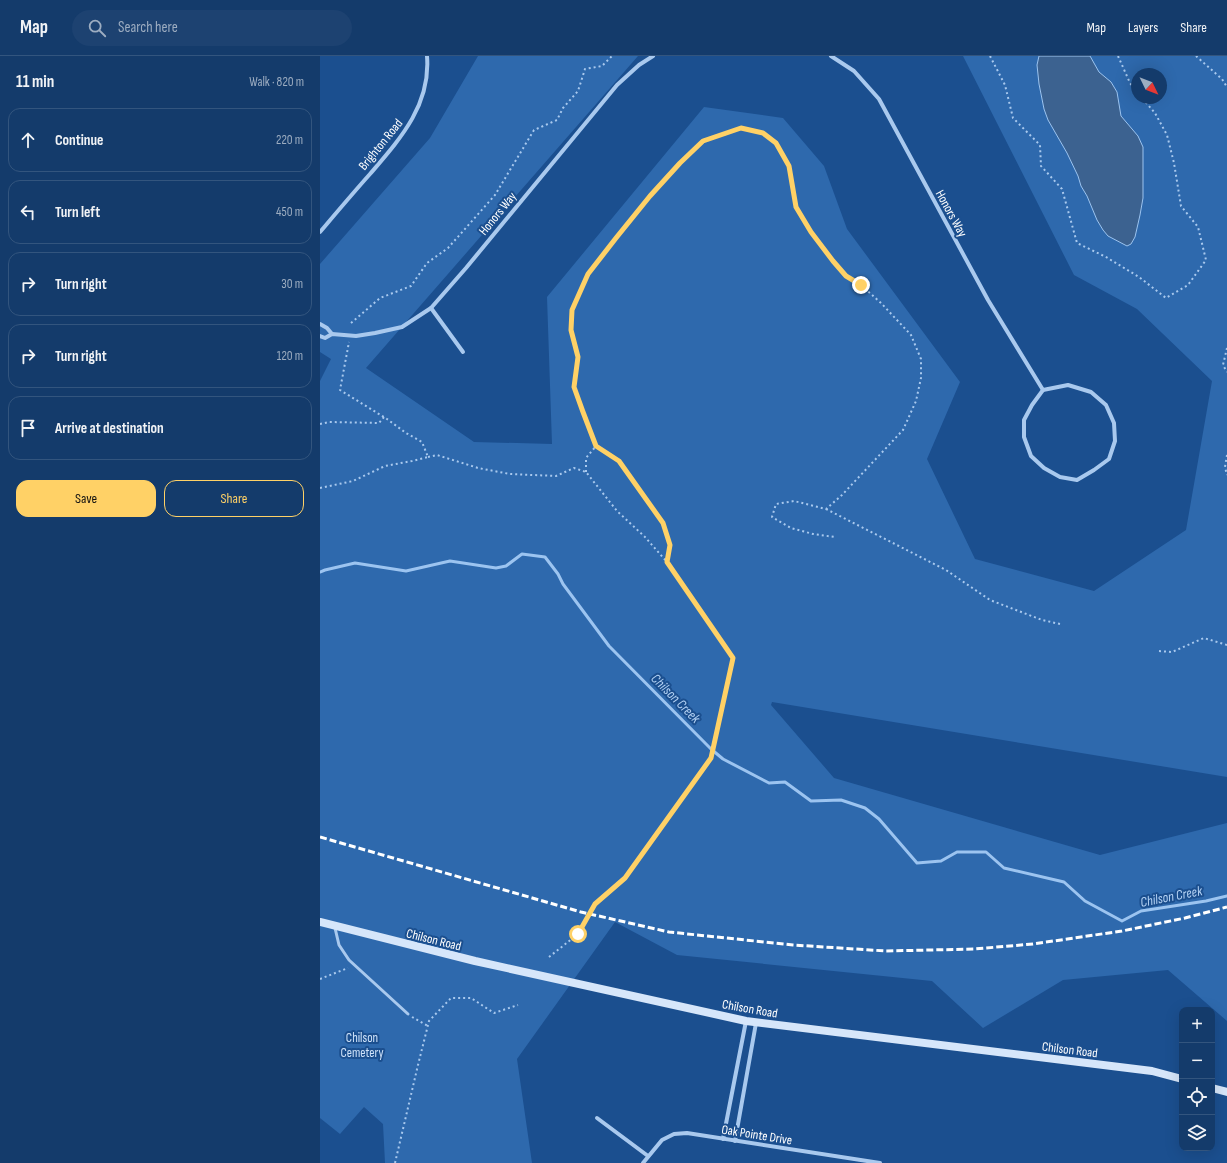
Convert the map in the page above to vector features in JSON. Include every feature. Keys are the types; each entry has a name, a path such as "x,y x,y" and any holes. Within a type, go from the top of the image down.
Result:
{"main road":[{"name":"Chilson Road","path":"320,922 483,963 746,1022 1152,1071 1179,1078"},
{"path":"1215,1089 1227,1092"}],"street":[{"name":"Brighton Road","path":"320,232 391,150 408,128 419,107 426,84 427,56"},
{"name":"Honors Way","path":"320,336 325,338 332,334 356,336 375,334 402,328 431,308 617,85 639,65 652,56"},
{"name":"Honors Way","path":"831,56 854,71 879,99 988,300 1043,390"},
{"path":"431,308 463,352"},
{"path":"320,324 327,328 332,334"},
{"path":"1068,386 1090,392 1106,405 1114,423 1115,441 1109,459 1077,480 1060,477 1044,468 1031,456 1024,437 1024,420 1032,405 1043,390 1068,386"},
{"path":"723,1139 746,1022"},
{"path":"735,1141 756,1023"},
{"path":"597,1118 648,1156"},
{"name":"Oak Pointe Drive","path":"644,1163 662,1140 674,1134 687,1133 880,1163"}],"lane":[{"path":"335,926 339,945 349,960 408,1014"}],"path":[{"path":"351,323 380,298 411,286 427,263 448,248 495,195 534,130 557,120 563,108 578,92 585,69 602,66 612,56"},
{"path":"990,56 1005,85 1013,118 1040,145 1041,166 1062,190 1077,243 1106,257 1139,277 1166,298 1188,285 1206,260 1198,227 1181,206 1174,163 1167,135 1155,113 1147,104"},
{"path":"1118,56 1131,84"},
{"path":"1196,56 1222,78 1227,87"},
{"path":"667,562 670,545 663,523 619,461 596,446 583,412 574,387 578,357 571,330 572,310 588,274 650,196 680,163 703,141 741,128 763,133 776,143 789,166 796,207 811,232 846,276 866,290 911,335 921,359 921,378 916,401 903,430 826,510"},
{"path":"349,341 340,390 422,442 428,457"},
{"path":"1227,348 1223,365 1227,372"},
{"path":"320,424 328,422 364,424 379,423 384,417"},
{"path":"586,472 586,458 596,446"},
{"path":"320,488 353,481 385,466 438,455 478,468 510,474 556,476 574,468 586,472 617,511 645,537 667,562 733,658 711,758 625,878 595,904 578,934 549,957"},
{"path":"1227,455 1225,467 1227,475"},
{"path":"835,537 813,534 791,528 772,517 776,504 794,501 826,510 946,570 990,600 1042,620 1060,624"},
{"path":"1159,651 1172,652 1204,638 1227,645"},
{"path":"320,979 355,965"},
{"path":"395,1163 429,1021 451,998 471,998 494,1013 518,1005"},
{"path":"408,1014 428,1026"}],"green space":[{"name":"Chilson Cemetery","path":"478,56 638,56 366,368 474,442 552,444 547,297 704,107 783,118 824,166 847,229 960,382 927,459 975,559 1094,591 1186,530 1212,381 1137,309 1074,275 963,56 1227,56 1227,777 772,702 771,705 834,778 1100,855 1227,823 1227,1021 1215,1011 1215,1007 1211,1007 1168,970 1063,980 983,1028 932,981 677,955 615,922 517,1059 532,1163 385,1163 383,1124 364,1107 340,1134 320,1118 320,381 331,359 320,352 320,264 430,138"}],"shaded area":[{"path":"1039,56 1090,56 1099,72 1111,82 1117,92 1121,116 1138,136 1143,147 1143,198 1135,237 1131,244 1127,246 1108,236 1103,230 1081,186 1067,153 1048,120 1044,109 1039,84 1037,65"}],"waterway":[{"name":"Chilson Creek","path":"320,572 355,563 406,571 450,561 496,568 506,566 522,554 545,557 609,646 711,749 723,759 769,783 785,782 811,801 841,800 865,808 879,819 917,863 941,861 957,852 986,852 1004,868 1064,882 1085,901 1122,921 1141,911 1206,901 1227,896"}],"railway":[{"path":"320,837 581,912 669,932 793,945 886,951 974,949 1033,944 1122,931 1185,918 1227,907"}],"route":[{"path":"578,934 595,904 625,878 711,758 733,658 667,562 670,545 663,523 619,461 596,446 574,387 578,357 571,330 572,310 588,274 650,196 680,163 703,141 741,128 763,133 776,143 789,166 796,207 811,232 833,261 846,276 861,285"}]}
